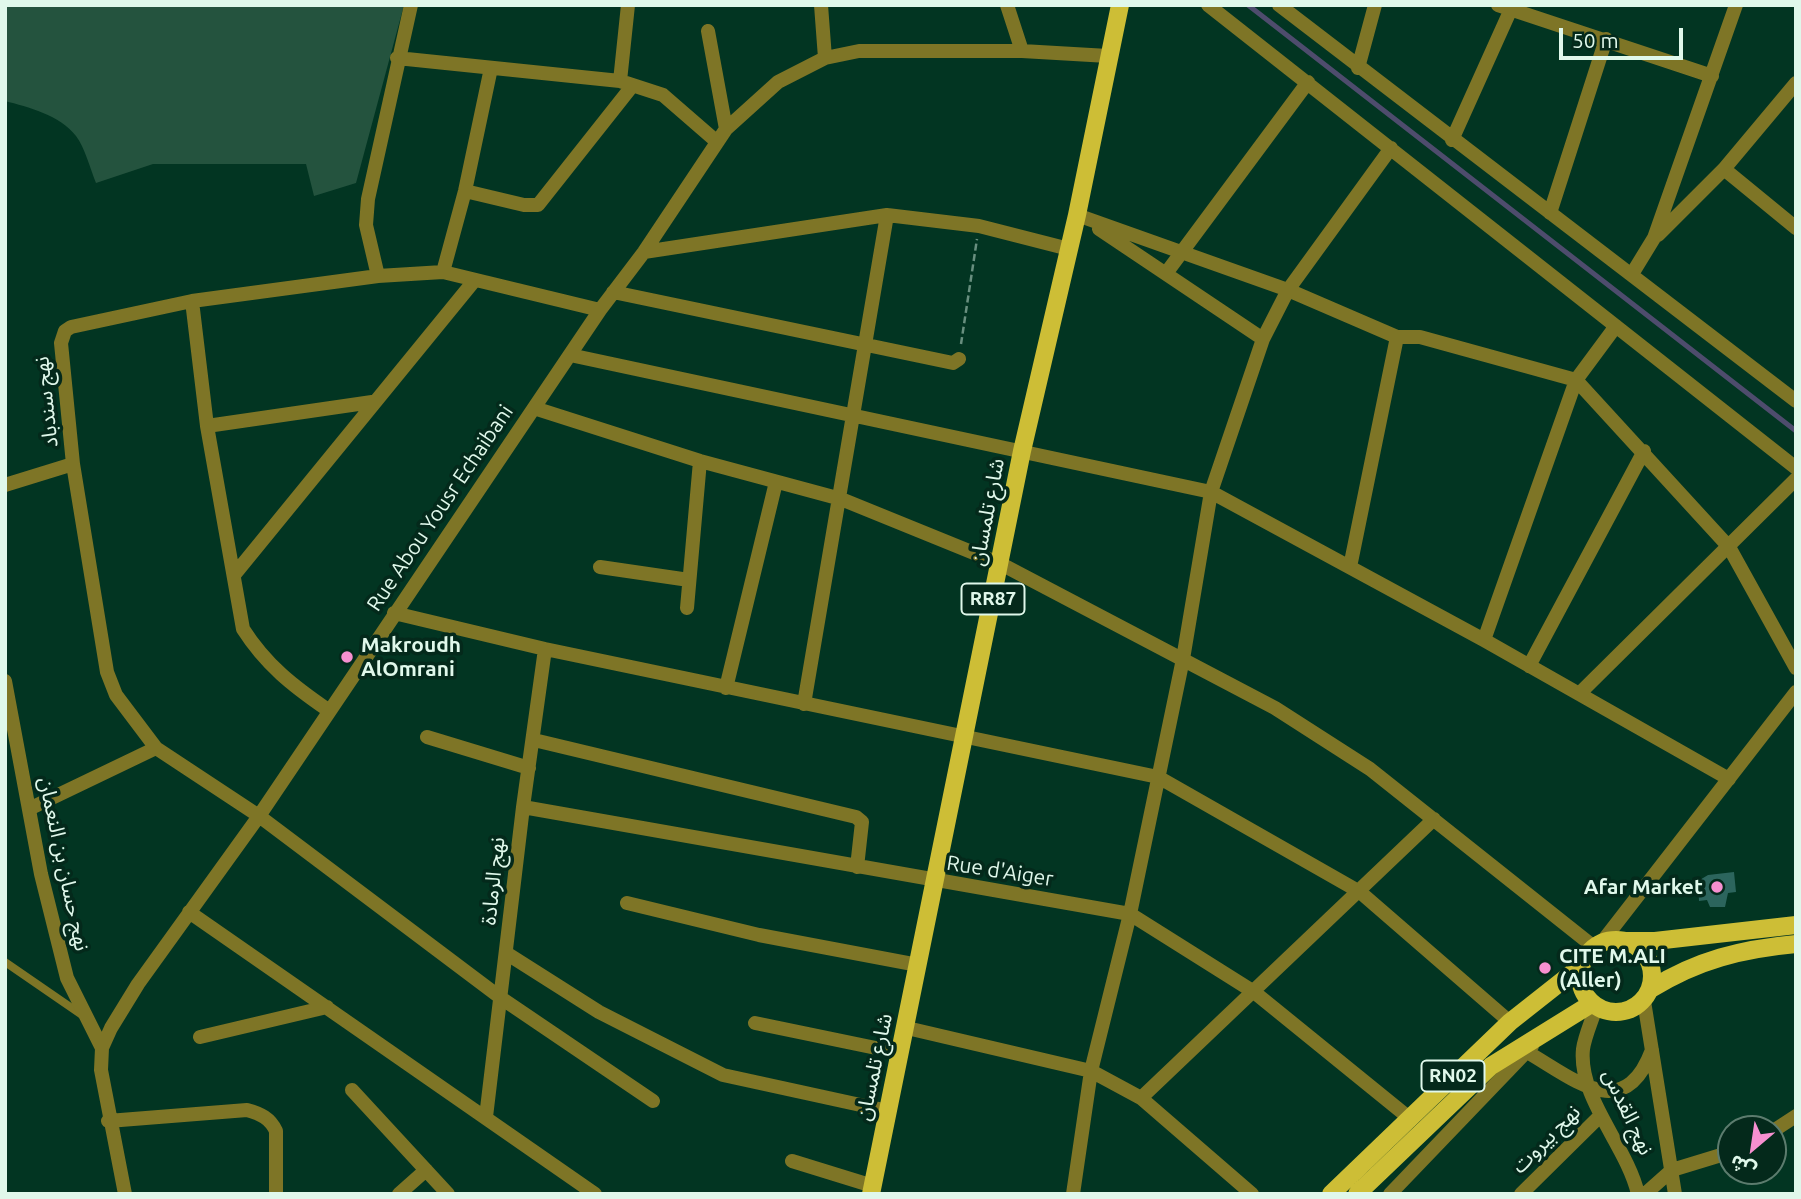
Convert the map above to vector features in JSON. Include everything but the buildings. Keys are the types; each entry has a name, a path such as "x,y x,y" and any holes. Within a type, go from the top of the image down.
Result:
{"main road":[{"name":"شارع تلمسان","path":"872,1190 907,1028 962,736 1001,564 1021,451 1077,215 1120,5"},
{"path":"1598,945 1796,925"},
{"path":"1625,941 1645,954 1651,965 1647,995"},
{"path":"1581,965 1583,993 1594,1006 1612,1013 1630,1011 1647,995 1692,965 1716,957 1796,944"},
{"name":"RN02","path":"1332,1194 1408,1117 1510,1022 1581,965 1598,945"},
{"name":"RN02","path":"1357,1194 1491,1066 1594,1006"}],"street":[{"path":"378,276 366,225 368,199 397,58 411,5"},
{"path":"465,191 524,205 538,205 626,83 628,5"},
{"path":"821,5 825,58"},
{"path":"1007,5 1022,51"},
{"path":"1208,5 1796,468"},
{"path":"1279,5 1796,401"},
{"path":"1358,68 1375,5"},
{"path":"1632,274 1654,238 1736,5"},
{"path":"1452,140 1504,7 1712,76"},
{"path":"708,31 726,129"},
{"path":"1550,213 1606,39"},
{"name":"Rue Abou Yousr Echaibani","path":"189,912 259,816 328,710 726,129 778,82 825,58 859,51 1022,51 1108,57"},
{"path":"397,58 626,83 663,95 716,141"},
{"path":"443,272 465,191 491,68"},
{"path":"1167,272 1179,252 1308,82"},
{"path":"1654,238 1724,169 1794,88"},
{"path":"1073,1194 1091,1070 1130,914 1183,659 1211,492 1263,339 1288,290 1391,148"},
{"path":"1724,169 1796,228"},
{"path":"804,704 841,499 851,417 887,215"},
{"path":"644,252 887,215 979,226 1069,249"},
{"path":"1077,215 1288,290 1396,337 1420,337 1577,380 1729,547 1796,668"},
{"path":"1077,215 1167,272 1263,339"},
{"name":"نهج سندباد","path":"600,310 443,272 378,276 192,301 71,327 65,331 61,344 73,464 107,672 116,695 156,748 259,816 501,998 653,1101"},
{"path":"234,575 372,402 474,281"},
{"path":"613,292 953,363 959,359"},
{"path":"192,301 207,426 243,629 261,657 288,683 328,710"},
{"path":"1484,640 1577,380 1616,326"},
{"path":"1350,566 1396,337"},
{"path":"570,355 1211,492 1484,640 1729,779"},
{"path":"207,426 372,402"},
{"path":"534,408 699,461 841,499 1001,564 1286,715 1370,769 1598,945 1796,692"},
{"path":"1530,666 1644,451"},
{"path":"687,608 699,461"},
{"path":"5,485 73,464"},
{"path":"1579,694 1796,479"},
{"path":"726,688 776,482"},
{"path":"600,567 689,580"},
{"path":"394,613 726,688 1158,777 1360,892 1510,1022"},
{"name":"نهج الرمادة","path":"486,1117 545,649"},
{"name":"نهج حسان بن النعمان","path":"5,681 31,808 41,874 67,978 84,1017 103,1048"},
{"path":"427,737 529,768"},
{"path":"534,740 856,817 862,822 863,831 857,867"},
{"path":"31,808 156,748"},
{"name":"Rue d'Aiger","path":"523,807 935,882 1130,914 1254,992 1408,1117"},
{"path":"1141,1098 1434,820"},
{"path":"627,904 759,935 918,965"},
{"path":"125,1194 108,1121 101,1070 103,1048 138,984 189,912 486,1117 590,1193"},
{"path":"506,953 599,1012 723,1075 888,1111"},
{"name":"نهج القدس","path":"1647,995 1675,1194"},
{"name":"نهج القدس","path":"1594,1006 1583,1048 1590,1088 1601,1115 1632,1170 1638,1194"},
{"path":"200,1037 327,1007"},
{"path":"755,1023 900,1053"},
{"path":"907,1028 1091,1070 1141,1098 1252,1194"},
{"path":"1390,1194 1541,1037"},
{"path":"1527,1052 1590,1088 1611,1092 1631,1086 1646,1066 1653,1049"},
{"path":"352,1090 448,1194"},
{"path":"108,1121 256,1112 272,1123 276,1132 276,1194"},
{"name":"نهج بيروت","path":"1521,1194 1601,1115"},
{"path":"1645,1194 1672,1170 1717,1156"},
{"path":"792,1161 872,1190"},
{"path":"399,1194 426,1170"}],"lane":[{"path":"5,962 84,1017"}],"path":[{"path":"959,359 979,226"}],"green space":[{"path":"5,5 404,5 356,183 314,196 306,164 153,164 96,183 82,146 69,129 43,113 5,101"}],"waterway":[{"path":"1248,5 1796,431"}],"place":[{"name":"Makroudh AlOmrani","path":"347,657"},
{"name":"Afar Market","path":"1717,887"},
{"name":"CITE M.ALI (Aller)","path":"1545,968"}]}
